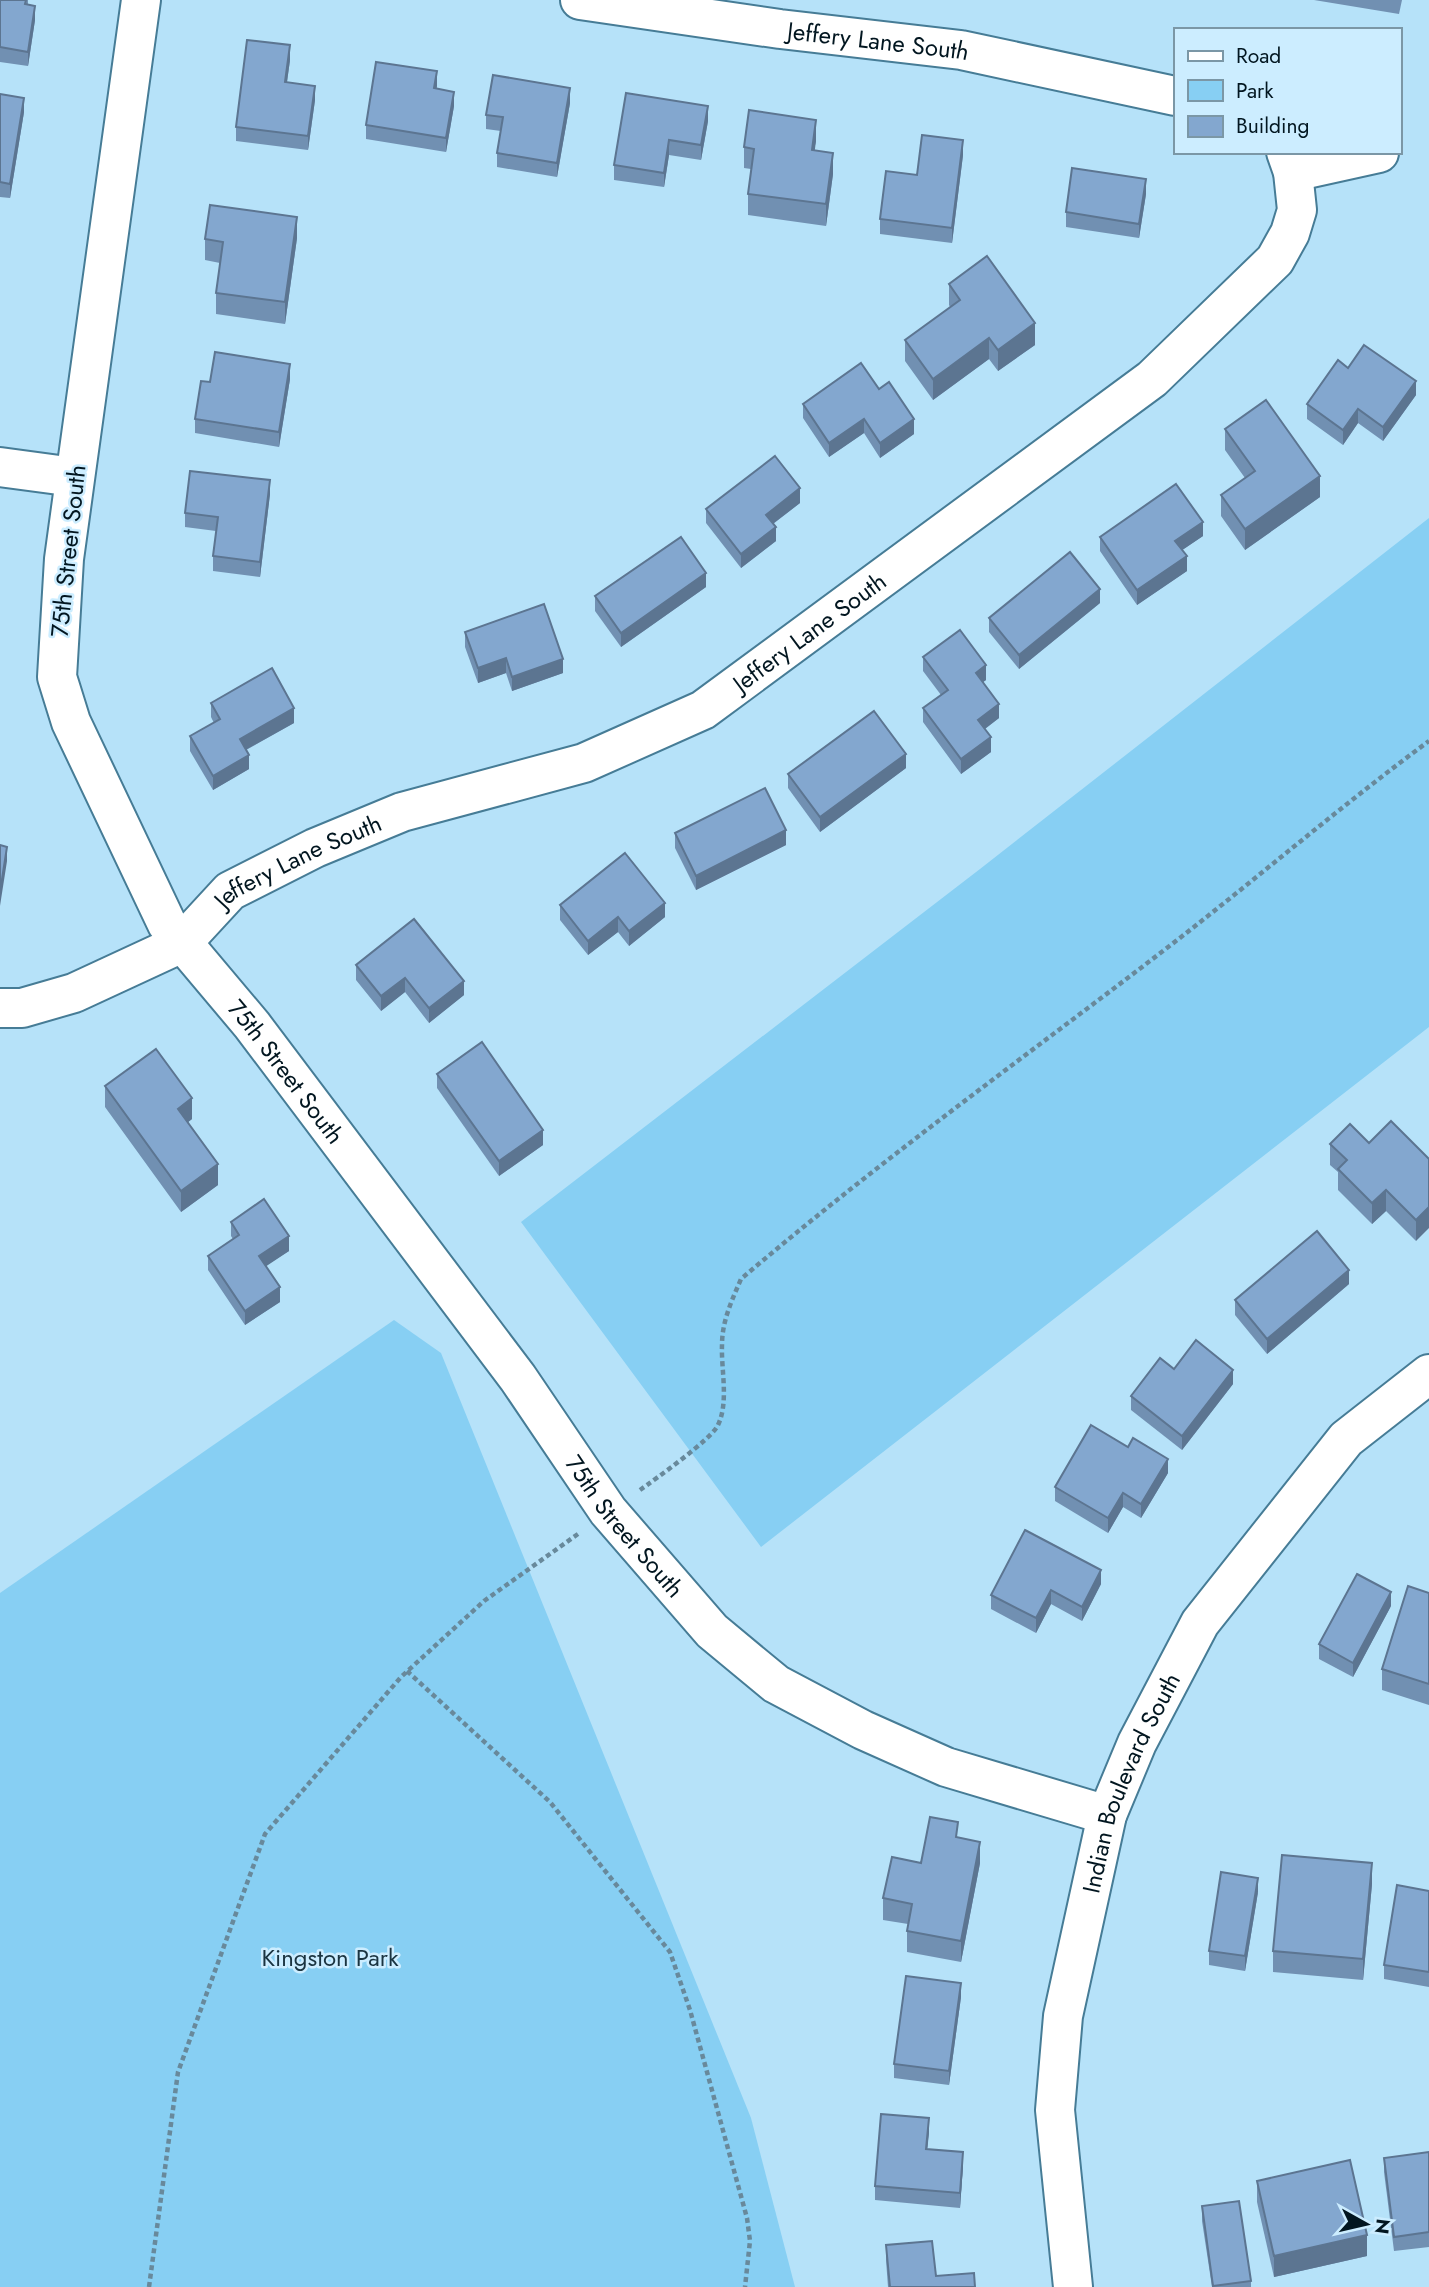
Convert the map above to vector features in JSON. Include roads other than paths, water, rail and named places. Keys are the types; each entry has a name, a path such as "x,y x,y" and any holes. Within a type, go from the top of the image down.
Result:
{"street":[{"name":"75th Street South","path":"141,0 74,477 64,559 57,677 77,735 167,924 252,1025 510,1368 608,1511 712,1631 776,1684 863,1730 946,1767 1107,1815"},
{"name":"Jeffery Lane South","path":"580,0 780,29 961,50 1174,96"},
{"path":"1289,162 1369,154"},
{"name":"Jeffery Lane South","path":"182,943 230,891 315,848 402,812 584,763 703,710 1152,379 1275,260 1290,233 1297,210 1289,162"},
{"path":"0,467 74,477"},
{"path":"0,1008 22,1008 74,993 182,943"},
{"name":"Indian Boulevard South","path":"1073,2287 1055,2110 1062,2016 1107,1815 1137,1743 1200,1623 1346,1439 1429,1374"}],"park label":[{"name":"Kingston Park","path":"330,1957"}]}
